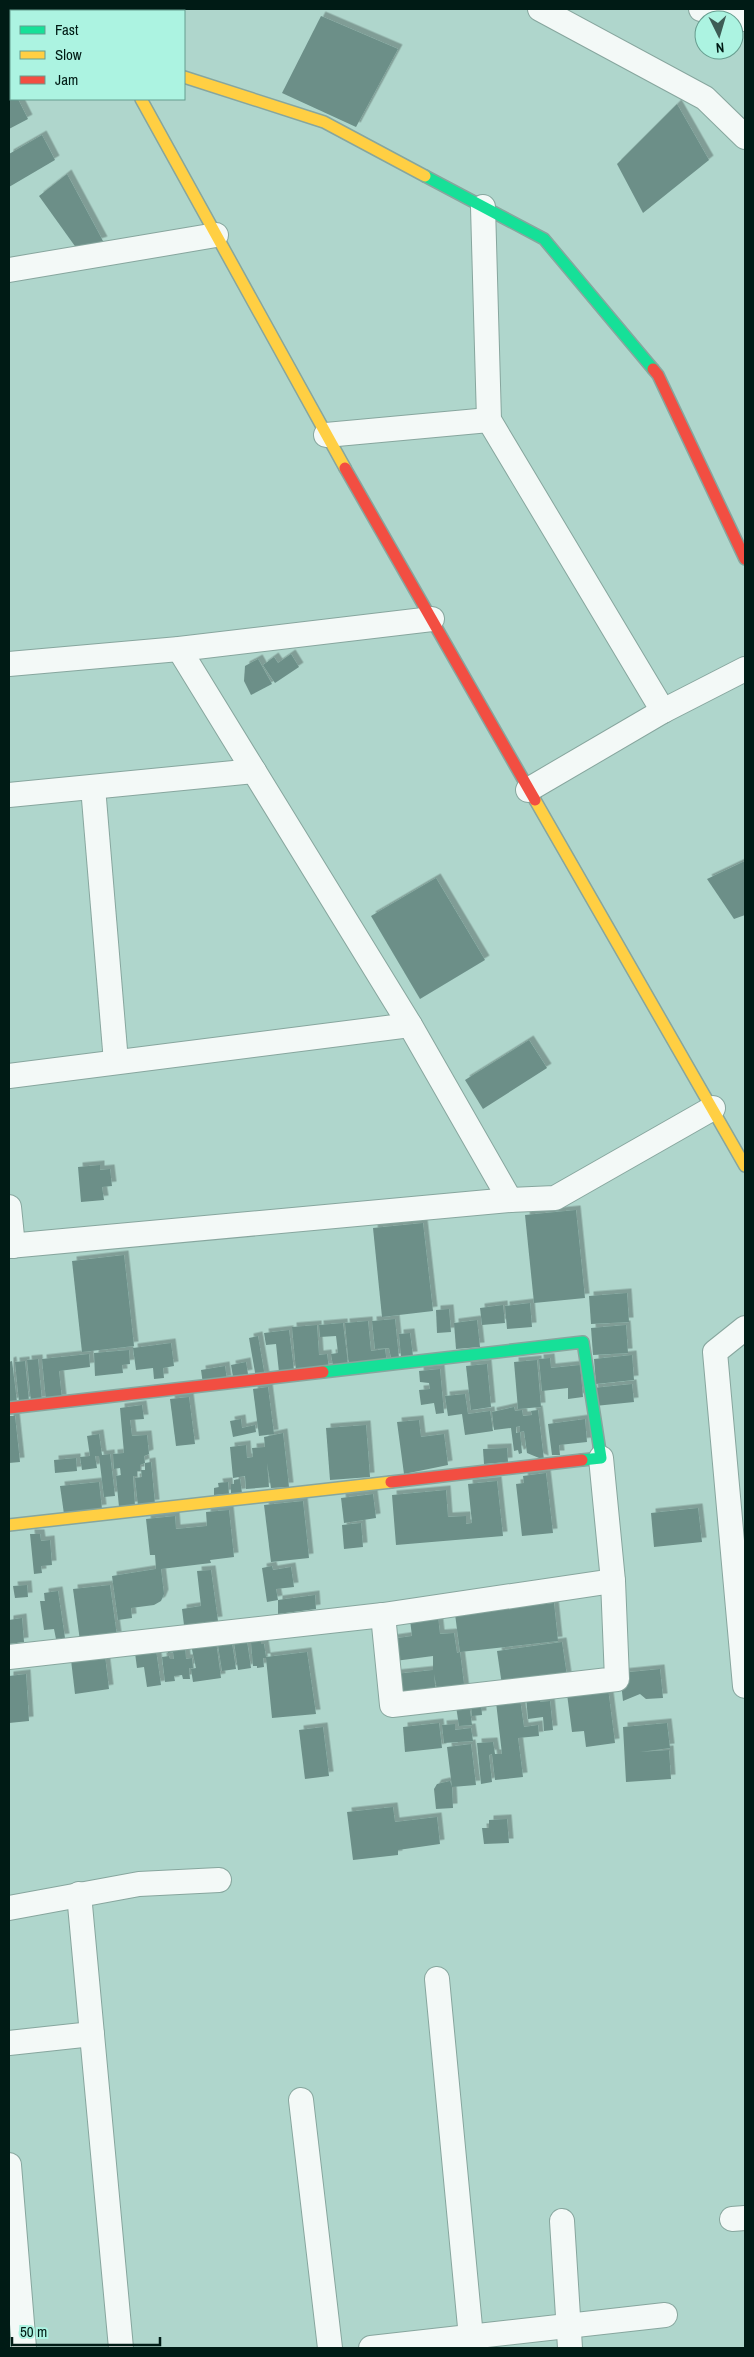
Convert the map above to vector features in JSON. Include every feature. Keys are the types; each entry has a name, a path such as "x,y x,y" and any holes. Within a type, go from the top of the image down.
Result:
{"street":[{"path":"540,9 745,119"},
{"path":"701,9 745,19"},
{"path":"185,77 324,122 544,239 658,375 745,559"},
{"path":"706,98 745,137"},
{"path":"142,100 326,435 745,1166"},
{"path":"483,207 488,420 664,711"},
{"path":"9,269 216,235"},
{"path":"326,435 488,420"},
{"path":"9,664 179,648 432,619"},
{"path":"179,648 410,1025 510,1200"},
{"path":"528,790 664,711 745,670"},
{"path":"9,795 254,771"},
{"path":"93,787 116,1062"},
{"path":"9,1076 410,1025"},
{"path":"9,1207 11,1246 510,1200 555,1198 713,1108"},
{"path":"745,1328 715,1352 745,1686"},
{"path":"9,1408 583,1342 601,1458 613,1582 617,1679 392,1705 383,1615"},
{"path":"9,1524 601,1458"},
{"path":"9,1657 383,1615 613,1582"},
{"path":"9,1908 139,1884 219,1880"},
{"path":"79,1894 121,2348"},
{"path":"438,1979 471,2343"},
{"path":"9,2042 92,2034"},
{"path":"301,2100 330,2348"},
{"path":"9,2179 24,2348"},
{"path":"562,2221 569,2337"},
{"path":"370,2348 569,2337 665,2315"}],"building":[{"path":"321,16 398,49 356,127 282,93"},
{"path":"10,58 10,85 9,83"},
{"path":"9,95 10,100 18,100 28,119 9,129"},
{"path":"677,104 709,160 643,213 617,164"},
{"path":"42,135 55,160 9,187 9,154"},
{"path":"67,174 103,241 77,249 39,196"},
{"path":"291,654 299,667 275,683 263,665 274,657 278,663"},
{"path":"258,659 272,684 251,695 244,681 245,666"},
{"path":"745,861 745,915 734,919 707,879"},
{"path":"436,878 485,960 420,999 371,916"},
{"path":"529,1040 547,1068 483,1109 465,1080"},
{"path":"100,1165 100,1170 110,1169 112,1186 102,1187 104,1200 81,1202 78,1167"},
{"path":"576,1210 585,1298 534,1303 525,1215"},
{"path":"423,1223 433,1311 382,1317 373,1228"},
{"path":"124,1255 134,1346 82,1352 72,1261"},
{"path":"627,1293 629,1322 591,1324 589,1296"},
{"path":"530,1303 532,1327 507,1329 505,1306"},
{"path":"503,1305 505,1323 482,1325 480,1308"},
{"path":"449,1309 451,1332 437,1333 436,1310"},
{"path":"395,1319 399,1358 391,1358 389,1348 375,1349 372,1321"},
{"path":"477,1320 480,1347 456,1349 454,1323"},
{"path":"368,1321 371,1351 385,1349 387,1363 349,1367 345,1323"},
{"path":"343,1323 348,1364 333,1366 331,1354 338,1353 336,1336 320,1337 319,1325"},
{"path":"317,1325 319,1355 327,1354 329,1368 296,1371 292,1327"},
{"path":"626,1325 628,1353 593,1355 591,1328"},
{"path":"289,1330 294,1370 279,1372 276,1344 266,1345 264,1333"},
{"path":"410,1333 413,1356 401,1357 399,1334"},
{"path":"258,1336 265,1377 256,1378 249,1338"},
{"path":"171,1343 174,1366 163,1368 164,1378 154,1379 153,1368 136,1370 133,1348"},
{"path":"129,1350 130,1364 122,1365 123,1373 95,1376 94,1353"},
{"path":"89,1354 90,1367 59,1371 62,1399 46,1401 42,1359"},
{"path":"632,1355 634,1380 596,1384 594,1359"},
{"path":"550,1358 551,1368 580,1365 583,1397 568,1399 568,1388 542,1391 539,1359"},
{"path":"38,1359 42,1401 31,1402 27,1360"},
{"path":"537,1360 541,1407 518,1409 514,1362"},
{"path":"12,1361 17,1402 9,1403 9,1362"},
{"path":"25,1361 29,1401 19,1402 15,1362"},
{"path":"246,1362 248,1374 233,1377 231,1365"},
{"path":"487,1364 491,1407 471,1410 466,1366"},
{"path":"225,1366 227,1380 203,1384 201,1370"},
{"path":"440,1369 444,1413 436,1414 434,1403 421,1405 419,1390 430,1389 429,1383 420,1382 419,1371"},
{"path":"632,1384 634,1402 595,1406 593,1388"},
{"path":"268,1387 274,1434 259,1436 253,1389"},
{"path":"465,1394 468,1414 490,1411 493,1431 465,1435 462,1414 448,1416 445,1396"},
{"path":"189,1397 195,1444 176,1446 170,1399"},
{"path":"142,1405 144,1419 130,1420 132,1436 147,1435 149,1454 144,1456 145,1463 140,1465 140,1471 137,1471 137,1476 133,1476 135,1506 119,1507 116,1476 121,1475 120,1468 114,1469 113,1454 124,1453 120,1408"},
{"path":"514,1407 515,1411 522,1410 523,1416 532,1415 531,1411 538,1410 544,1460 527,1453 524,1431 520,1432 522,1453 519,1454 518,1450 514,1451 511,1428 494,1430 492,1412","holes":["520,1426 520,1432 516,1433 516,1427"]},
{"path":"9,1416 15,1416 20,1462 9,1463"},
{"path":"241,1419 242,1428 255,1425 256,1432 233,1437 230,1421"},
{"path":"585,1419 587,1442 559,1445 560,1455 552,1455 548,1424"},
{"path":"419,1420 421,1437 444,1434 448,1465 404,1474 397,1422"},
{"path":"366,1425 370,1477 330,1480 326,1428"},
{"path":"283,1433 289,1487 271,1488 267,1463 269,1487 246,1489 245,1476 233,1478 230,1447 246,1445 247,1458 253,1457 252,1448 265,1447 264,1437"},
{"path":"99,1434 102,1455 110,1454 115,1496 104,1497 99,1456 95,1456 97,1468 82,1470 80,1457 90,1456 87,1436"},
{"path":"507,1448 508,1462 484,1464 483,1449"},
{"path":"76,1458 77,1471 55,1473 54,1460"},
{"path":"151,1462 155,1504 138,1506 135,1478 142,1477 141,1470 145,1470 145,1463"},
{"path":"546,1473 553,1533 522,1536 516,1484 524,1483 523,1476"},
{"path":"240,1479 242,1493 231,1494 231,1484 234,1484 234,1480"},
{"path":"497,1481 503,1536 396,1545 392,1495 446,1490 448,1517 466,1516 466,1524 472,1523 468,1484"},
{"path":"99,1482 102,1509 64,1514 60,1486"},
{"path":"228,1482 229,1494 214,1495 214,1488 219,1487 218,1483"},
{"path":"373,1494 376,1518 344,1523 341,1498"},
{"path":"303,1501 309,1558 271,1562 264,1505"},
{"path":"698,1508 702,1542 654,1547 651,1513"},
{"path":"229,1510 234,1557 210,1560 211,1563 161,1569 164,1594 161,1601 154,1605 131,1608 132,1618 118,1620 112,1576 156,1569 155,1555 150,1555 146,1519 175,1516 176,1529 207,1526 206,1512"},
{"path":"361,1523 363,1547 344,1549 342,1525"},
{"path":"30,1534 40,1534 41,1541 50,1540 52,1565 41,1566 42,1573 34,1574"},
{"path":"272,1566 273,1570 291,1567 294,1587 276,1589 278,1600 267,1602 262,1568"},
{"path":"211,1570 218,1621 184,1625 182,1609 201,1606 197,1571"},
{"path":"27,1585 28,1597 15,1598 13,1586"},
{"path":"110,1585 117,1636 80,1641 73,1589"},
{"path":"58,1591 65,1638 56,1639 54,1629 44,1630 40,1601 45,1601 44,1593"},
{"path":"315,1595 316,1609 278,1614 278,1600"},
{"path":"554,1603 558,1641 460,1652 455,1614"},
{"path":"438,1616 440,1634 454,1633 457,1653 460,1652 465,1692 438,1695 434,1674 436,1695 397,1700 395,1674 433,1670 433,1656 395,1661 391,1639 412,1636 410,1620"},
{"path":"22,1618 24,1642 9,1644 9,1620"},
{"path":"216,1641 221,1678 193,1682 191,1669 196,1668 191,1645"},
{"path":"247,1641 251,1668 238,1670 234,1642"},
{"path":"261,1641 261,1644 264,1644 266,1657 307,1652 316,1714 272,1718 266,1658 263,1658 264,1667 257,1668 257,1666 253,1666 251,1642"},
{"path":"562,1642 568,1683 503,1692 497,1651"},
{"path":"232,1643 236,1669 222,1671 218,1645"},
{"path":"185,1646 186,1659 192,1658 193,1668 189,1668 190,1679 183,1679 182,1675 174,1676 175,1681 165,1682 162,1657 169,1656 170,1659 174,1659 173,1652 168,1653 167,1649"},
{"path":"156,1650 161,1685 147,1687 144,1667 137,1668 135,1653"},
{"path":"105,1656 109,1689 75,1694 71,1660"},
{"path":"660,1669 663,1698 646,1699 640,1694 623,1701 620,1673"},
{"path":"26,1674 29,1721 9,1723 9,1676"},
{"path":"608,1688 615,1743 586,1747 584,1731 572,1732 567,1694"},
{"path":"540,1696 540,1702 550,1701 553,1730 544,1731 543,1717 528,1719 526,1697"},
{"path":"520,1699 524,1727 538,1725 539,1736 518,1738 523,1777 495,1780 492,1754 489,1755 492,1782 481,1784 477,1743 493,1742 495,1754 502,1754 496,1702"},
{"path":"481,1703 482,1715 472,1716 471,1704"},
{"path":"469,1704 472,1725 459,1726 456,1706"},
{"path":"439,1723 442,1748 405,1752 403,1727"},
{"path":"667,1723 670,1748 640,1752 669,1750 671,1779 626,1782 623,1727"},
{"path":"455,1724 455,1730 471,1728 473,1741 444,1743 442,1725"},
{"path":"323,1727 329,1776 305,1779 299,1730"},
{"path":"471,1744 476,1785 452,1787 447,1747"},
{"path":"450,1781 453,1808 436,1809 434,1789 437,1784"},
{"path":"393,1807 395,1822 437,1817 440,1844 398,1850 398,1855 353,1860 347,1812"},
{"path":"507,1819 509,1843 484,1844 482,1828 489,1828 489,1820"}],"traffic: fast":[{"path":"425,176 544,239 653,369"},
{"path":"323,1372 583,1342 601,1458 582,1460"}],"traffic: slow":[{"path":"185,77 324,122 425,176"},
{"path":"142,100 345,468"},
{"path":"535,800 745,1166"},
{"path":"9,1525 391,1482"}],"traffic: jam":[{"path":"653,369 658,375 745,559"},
{"path":"345,468 535,800"},
{"path":"9,1408 323,1372"},
{"path":"391,1482 582,1460"}]}
